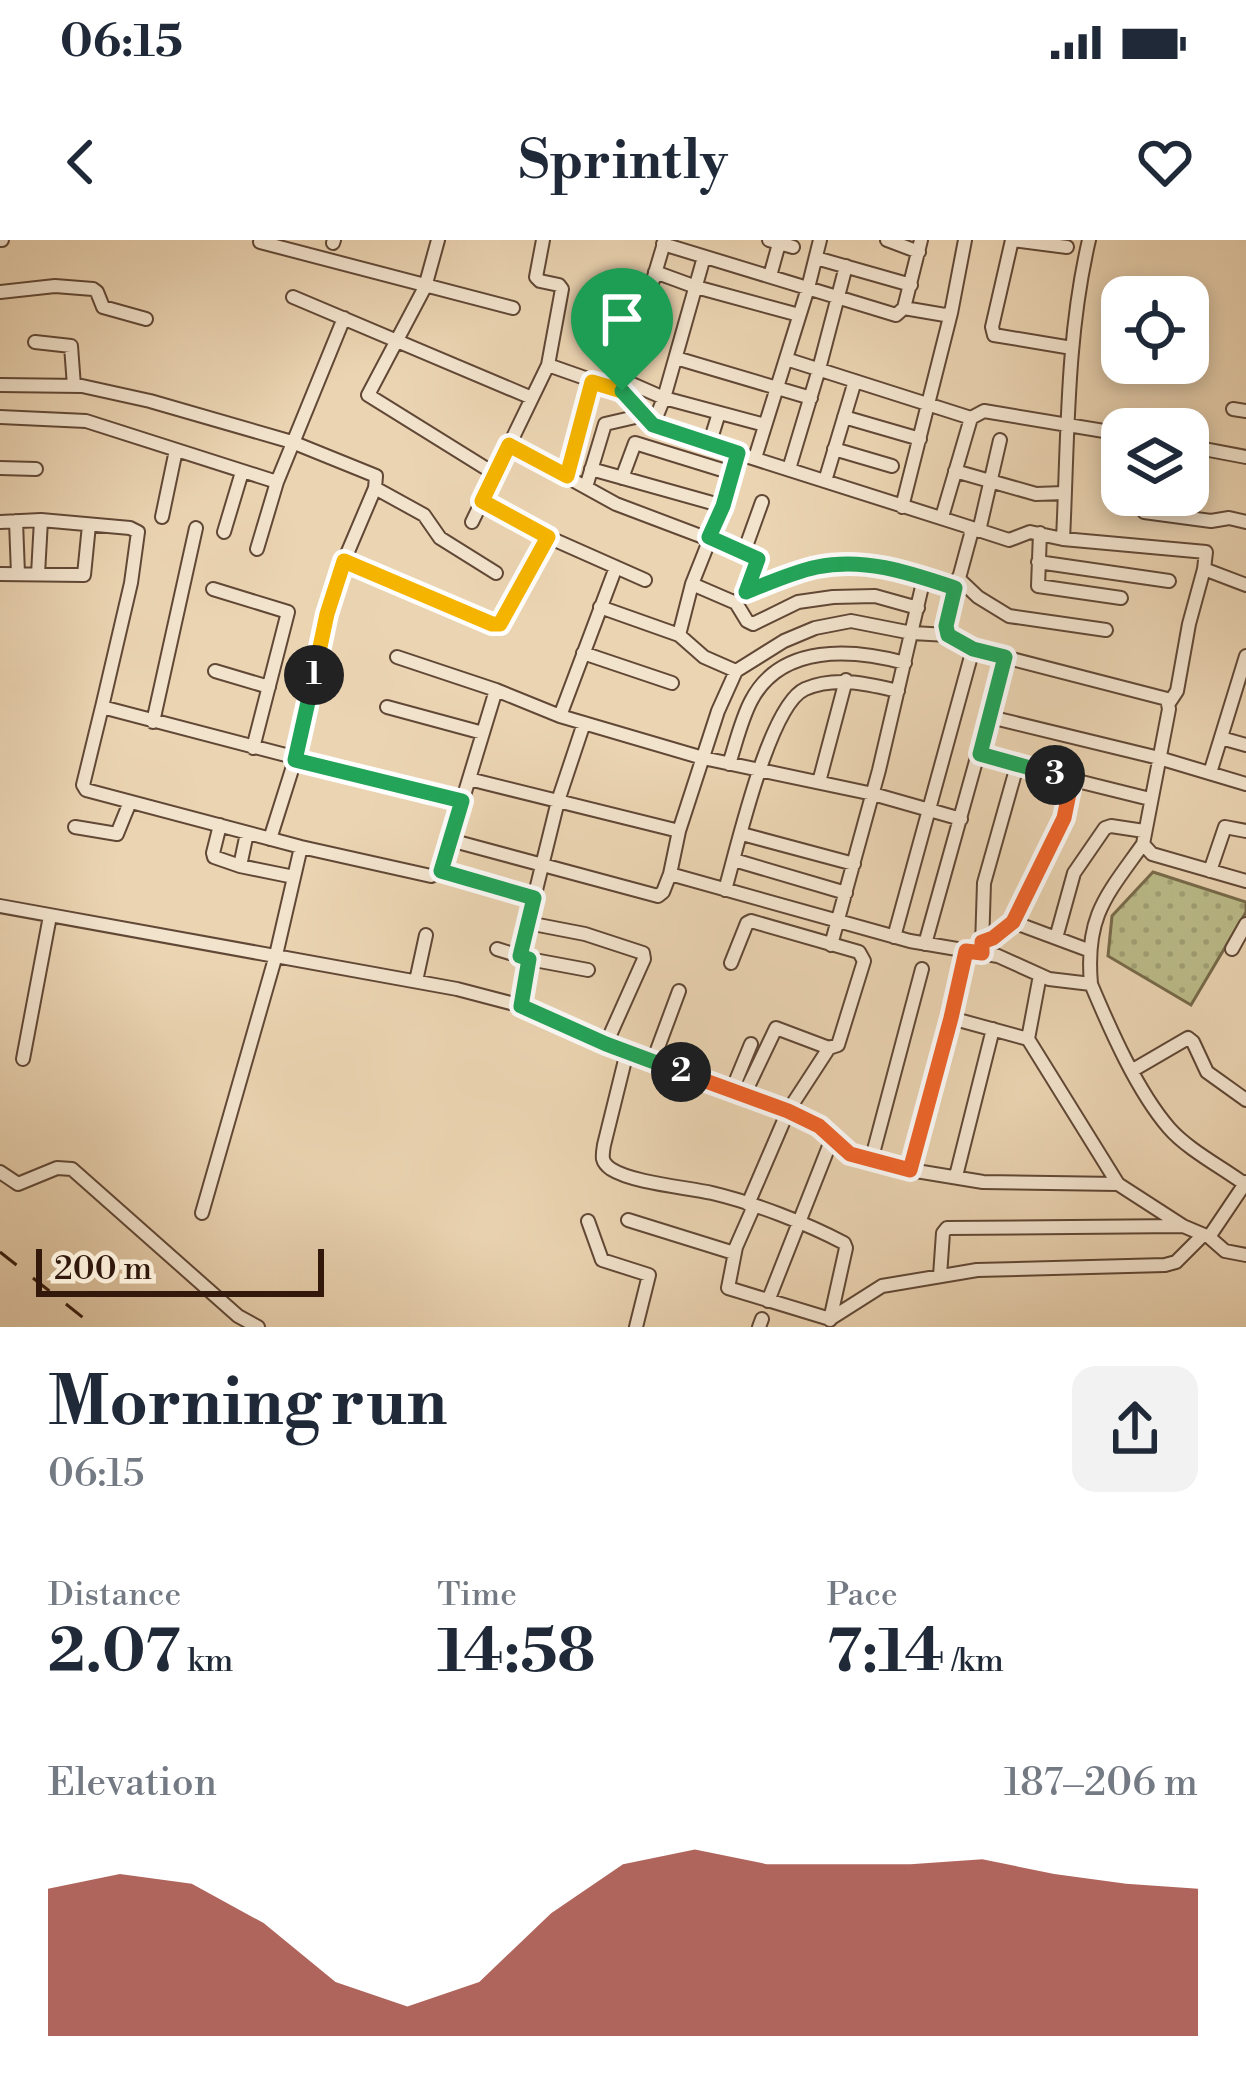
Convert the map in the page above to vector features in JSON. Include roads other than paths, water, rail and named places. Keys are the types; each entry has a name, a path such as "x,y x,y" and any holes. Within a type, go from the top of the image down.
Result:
{"street":[{"path":"438,240 425,287 368,398 495,473"},
{"path":"472,522 548,364 562,287 537,280 543,240"},
{"path":"755,458 820,240"},
{"path":"622,386 664,242 896,314 904,308 920,246 887,240"},
{"path":"902,506 965,240"},
{"path":"1067,248 1012,240 992,333 1072,348"},
{"path":"1063,539 1072,348 1090,240"},
{"path":"260,242 514,308"},
{"path":"770,276 780,242"},
{"path":"648,420 664,398 704,256"},
{"path":"816,258 911,285"},
{"path":"789,469 846,266"},
{"path":"655,272 800,315"},
{"path":"0,292 55,286 93,289 103,307 146,319"},
{"path":"293,297 532,398"},
{"path":"904,308 951,314"},
{"path":"257,549 292,442 344,318"},
{"path":"34,342 71,346 74,386"},
{"path":"676,358 811,398"},
{"path":"785,359 971,418"},
{"path":"548,364 592,382 765,425"},
{"path":"825,481 855,381"},
{"path":"566,476 592,382"},
{"path":"0,385 74,386 150,401 292,442 376,476 327,614 295,760 270,839"},
{"path":"622,386 648,420"},
{"path":"942,517 971,418 984,411 1101,431"},
{"path":"709,446 719,412"},
{"path":"844,417 920,439"},
{"path":"0,418 76,419 277,482"},
{"path":"586,487 605,424 648,420 709,446 1009,540 1027,532 1040,533 1206,552 1208,556 1189,624 1178,691 1169,703 1144,837 1096,916 1088,950 1090,984 1133,1070 1172,1132 1245,1183 1206,1237 1176,1262 987,1268 882,1286 829,1323"},
{"path":"948,635 956,583 1000,440"},
{"path":"622,478 634,443 732,472"},
{"path":"509,445 616,504 756,557 741,597 747,621 753,624 798,602 833,597 875,596 918,608"},
{"path":"834,449 892,466"},
{"path":"162,518 176,450"},
{"path":"1209,450 1246,457"},
{"path":"679,635 738,453"},
{"path":"0,468 36,470"},
{"path":"591,470 723,506"},
{"path":"955,471 1036,494 1064,494"},
{"path":"224,532 242,472"},
{"path":"375,488 424,515 440,538 496,573"},
{"path":"482,501 548,537 645,580"},
{"path":"744,552 762,502"},
{"path":"1178,516 1246,522"},
{"path":"38,574 41,520"},
{"path":"0,522 41,520 135,529 140,536 86,790 301,847 431,876 441,871 534,898"},
{"path":"16,521 18,574"},
{"path":"0,574 84,575 88,525"},
{"path":"153,722 196,528"},
{"path":"1040,533 1038,586 1121,598"},
{"path":"344,561 496,626 548,537"},
{"path":"1038,562 1168,581"},
{"path":"692,584 741,597 825,566 871,565 956,583 1002,613 1106,630"},
{"path":"560,716 616,567"},
{"path":"1204,569 1246,584"},
{"path":"831,945 873,794 924,578"},
{"path":"213,589 288,611 253,748"},
{"path":"1069,622 1072,592"},
{"path":"600,607 679,635 704,657 736,671"},
{"path":"450,840 658,896 670,874 718,710 736,671 784,640 851,621 948,635 973,649 1162,697 1169,703"},
{"path":"894,937 973,649"},
{"path":"730,764 752,700 774,674 830,652 872,654 905,663"},
{"path":"583,653 672,683"},
{"path":"1210,773 1246,656"},
{"path":"397,657 560,716 703,758 873,794 961,820"},
{"path":"925,944 1005,657"},
{"path":"214,671 269,687"},
{"path":"725,890 778,720 794,697 808,688 846,680 898,691"},
{"path":"819,782 846,680"},
{"path":"441,871 496,690"},
{"path":"102,707 462,801"},
{"path":"387,707 483,733"},
{"path":"990,717 1246,784"},
{"path":"521,1006 528,923 558,801 584,723"},
{"path":"1221,737 1246,745"},
{"path":"980,754 1150,799"},
{"path":"982,948 984,884 1018,766"},
{"path":"469,778 680,831"},
{"path":"670,874 894,937 966,951 982,948 1013,922 1064,818 1072,779"},
{"path":"75,827 117,835 130,802"},
{"path":"220,825 213,856 294,877"},
{"path":"1056,938 1074,873 1111,826 1144,837 1152,854 1246,881"},
{"path":"1210,871 1225,827 1246,831"},
{"path":"240,866 247,832"},
{"path":"742,835 854,864"},
{"path":"202,1213 276,955 301,847"},
{"path":"734,860 846,893"},
{"path":"0,907 416,981 521,1006 606,1044 788,1111 819,1126 850,1154 872,1161 983,1182 1118,1184"},
{"path":"23,1059 50,916"},
{"path":"730,963 751,921 859,952 864,961 838,1045 829,1048 788,1111 734,1253 728,1288 829,1323"},
{"path":"1013,922 1088,950"},
{"path":"528,923 585,934 643,953 606,1044"},
{"path":"1232,949 1246,924"},
{"path":"416,981 426,934"},
{"path":"982,948 1049,979 1090,984"},
{"path":"497,949 588,970"},
{"path":"910,1170 966,951"},
{"path":"872,1161 922,969"},
{"path":"1028,1039 1040,975"},
{"path":"653,1061 679,991"},
{"path":"951,1018 1028,1039 1118,1184 1225,1251 1246,1255"},
{"path":"738,1092 776,1028 829,1048"},
{"path":"956,1176 993,1029"},
{"path":"1133,1070 1187,1038 1207,1072 1246,1100"},
{"path":"738,1092 751,1044"},
{"path":"627,1052 604,1145 604,1163 622,1175 751,1205 829,1234 845,1245 829,1323"},
{"path":"768,1301 833,1136"},
{"path":"0,1172 18,1184 57,1168 72,1169 238,1316 258,1327"},
{"path":"628,1220 734,1253"},
{"path":"588,1221 601,1258 649,1275 636,1327"},
{"path":"940,1276 947,1228 1183,1226"}],"railway":[{"path":"0,1252 95,1327"}]}
